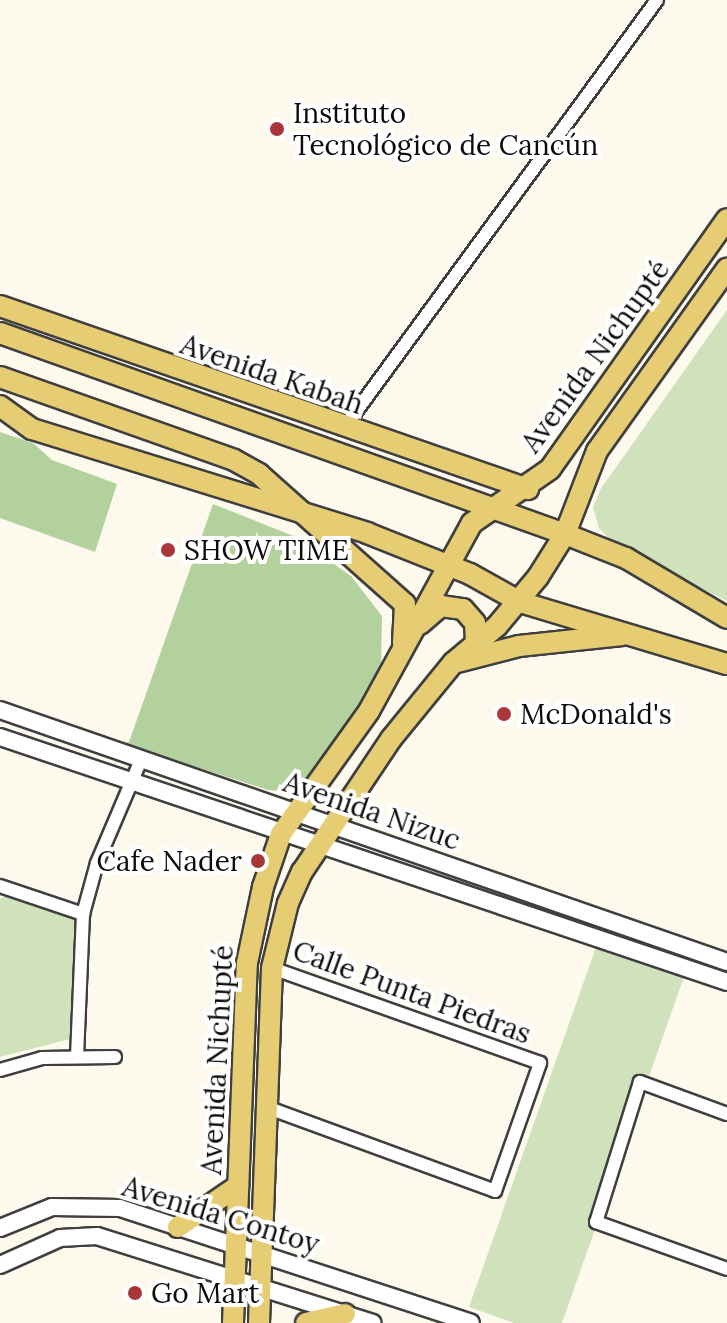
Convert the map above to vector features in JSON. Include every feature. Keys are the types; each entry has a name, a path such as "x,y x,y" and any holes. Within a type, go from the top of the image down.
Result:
{"main road":[{"name":"Avenida Nichupté","path":"233,1323 242,1037 251,938 281,834 401,659 472,523 491,506 528,489 576,438 727,219"},
{"name":"Avenida Nichupté","path":"259,1323 272,968 288,903 333,822 453,663 520,602 565,534 597,451 727,269"},
{"name":"Avenida Kabah","path":"0,306 344,428 528,489"},
{"name":"Avenida Kabah","path":"0,333 360,458 565,534"},
{"path":"0,377 234,460 259,474 302,517 372,570 405,604 401,659"},
{"path":"4,407 32,429 302,517 367,533 448,565 520,602 727,664"},
{"path":"313,417 360,458"},
{"path":"576,438 597,451"},
{"path":"565,534 626,558 727,618"},
{"path":"415,629 441,606 452,606 470,614 476,642"},
{"path":"453,663 519,646 624,634"},
{"path":"242,1037 269,1039"},
{"path":"178,1227 238,1186"},
{"path":"306,1323 345,1314"}],"street":[{"path":"344,428 657,0"},
{"name":"Avenida Nizuc","path":"1,715 298,810 727,962"},
{"name":"Avenida Nizuc","path":"0,737 727,982"},
{"path":"77,1057 83,914 97,863 141,760"},
{"path":"0,886 83,914"},
{"name":"Calle Punta Piedras","path":"266,1107 495,1191 540,1063 272,968"},
{"path":"0,1070 42,1058 115,1057"},
{"path":"727,1114 640,1082 596,1222 727,1269"},
{"name":"Avenida Contoy","path":"0,1228 52,1207 88,1204 120,1208 471,1323"},
{"name":"Avenida Contoy","path":"0,1265 60,1238 97,1236 373,1323"}],"green space":[{"path":"727,310 727,601 612,542 599,528 593,507 600,490"},
{"path":"0,432 33,443 52,460 117,484 95,552 0,518"},
{"path":"213,504 296,537 351,576 382,616 381,667 371,700 328,757 293,792 268,790 122,743 129,742"},
{"path":"5,896 75,919 70,1039 0,1057 0,899"},
{"path":"596,947 684,977 562,1323 514,1323 469,1307"}],"place":[{"name":"Instituto Tecnológico de Cancún","path":"277,129"},
{"name":"SHOW TIME","path":"168,550"},
{"name":"McDonald's","path":"504,714"},
{"name":"Cafe Nader","path":"258,861"},
{"name":"Go Mart","path":"135,1293"}]}
